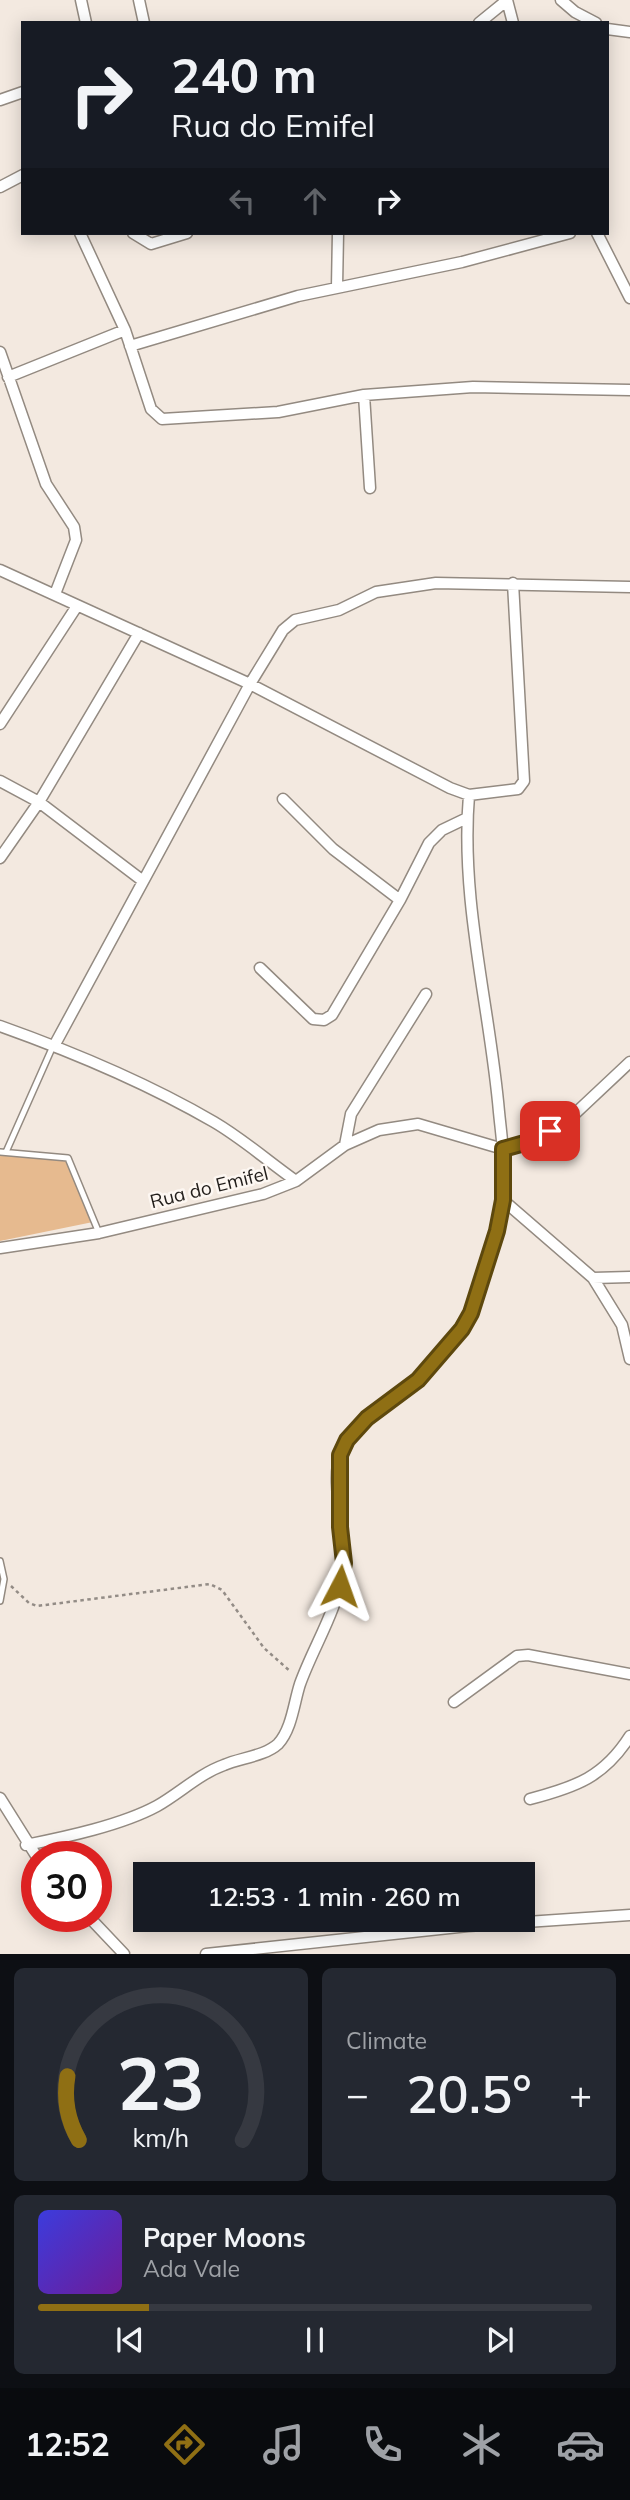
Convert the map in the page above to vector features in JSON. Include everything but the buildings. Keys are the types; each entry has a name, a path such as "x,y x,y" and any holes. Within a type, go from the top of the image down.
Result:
{"street":[{"path":"81,0 86,21"},
{"path":"139,0 144,21"},
{"path":"561,0 575,12 592,21"},
{"path":"481,21 506,1 512,21"},
{"path":"609,29 630,32"},
{"path":"0,100 21,93"},
{"path":"0,187 21,176"},
{"path":"81,235 124,330 152,409 162,419 171,421 278,412 364,395 473,387 630,390"},
{"path":"136,235 150,244 180,235"},
{"path":"337,287 338,235"},
{"path":"130,346 337,287 462,262 563,235"},
{"path":"598,235 630,298"},
{"path":"8,377 124,330"},
{"path":"0,352 46,484 74,527 76,540 55,594"},
{"path":"364,395 370,488"},
{"path":"0,571 250,684 469,796 518,789 524,781 513,583"},
{"path":"54,1045 250,684 283,630 295,620 340,610 390,589 436,583 630,587"},
{"path":"0,724 77,606"},
{"path":"0,858 38,802 139,633"},
{"path":"0,781 38,802 143,881"},
{"path":"47,1841 156,1807 221,1766 276,1746 285,1734 301,1682 325,1629 340,1586 344,1563 340,1527 340,1455 347,1440 367,1418 418,1380 462,1329 471,1313 503,1200 503,1149 496,1072 473,922 467,818 469,796"},
{"path":"283,799 334,849 400,900"},
{"path":"260,968 313,1019 324,1020 338,1007 400,900 429,843 442,830 467,818"},
{"path":"345,1145 351,1114 426,994"},
{"path":"0,1026 54,1045 179,1102 217,1124 296,1181"},
{"path":"503,1149 535,1140 565,1123 628,1069"},
{"name":"Rua do Emifel","path":"0,1248 99,1233 262,1194 296,1181 345,1145 379,1130 418,1124 503,1149"},
{"path":"503,1200 593,1278 622,1325 630,1359"},
{"path":"593,1278 630,1277"},
{"path":"454,1702 517,1656 630,1674"},
{"path":"530,1798 565,1790 596,1776 619,1753 630,1736"},
{"path":"0,1798 24,1841"},
{"path":"206,1954 289,1949 630,1915"},
{"path":"103,1932 124,1954"}],"lane":[{"path":"54,1045 3,1152 68,1158 99,1233"},
{"path":"0,1561 4,1579 0,1601"}],"path":[{"path":"4,1579 29,1603 37,1606 210,1584 222,1590 264,1648 301,1682"}],"shaded area":[{"path":"0,1152 68,1158 93,1222 0,1241"}],"route":[{"path":"340,1586 344,1563 340,1527 340,1455 347,1440 367,1418 418,1380 462,1329 471,1313 497,1231 503,1200 503,1149 535,1140 550,1131"}]}
